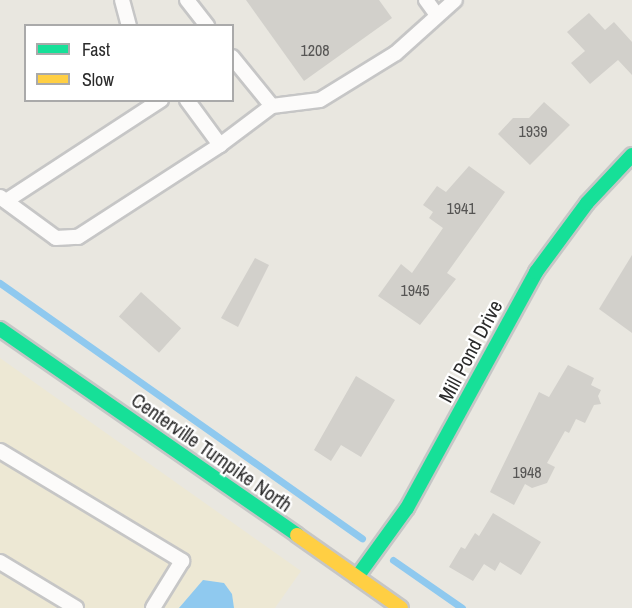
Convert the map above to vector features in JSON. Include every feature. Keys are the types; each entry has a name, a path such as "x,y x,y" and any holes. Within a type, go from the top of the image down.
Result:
{"street":[{"name":"Mill Pond Drive","path":"357,577 407,508 536,272 587,203 632,155"},
{"name":"Centerville Turnpike North","path":"0,329 401,608"}],"lane":[{"path":"122,0 128,24"},
{"path":"187,0 205,24"},
{"path":"426,0 436,14"},
{"path":"158,102 3,199 56,238 78,237 220,145 272,106 320,100 396,53 436,14 455,0"},
{"path":"234,59 272,106"},
{"path":"188,102 220,145"},
{"path":"0,452 182,561 153,608"},
{"path":"0,562 76,608"}],"shaded area":[{"path":"0,358 301,571 275,608 0,608"}],"water":[{"path":"203,580 224,583 232,594 234,608 179,608"}],"building":[{"path":"246,0 379,0 392,18 304,81"},
{"path":"589,13 605,30 614,22 632,42 632,75 618,60 590,84 571,63 585,51 567,32"},
{"path":"544,102 570,125 530,165 498,134 513,118 529,118"},
{"path":"469,166 505,192 447,273 456,279 420,325 378,296 401,264 412,273 443,228 429,218 433,212 423,205 437,186 446,192"},
{"path":"632,255 632,333 599,309"},
{"path":"255,258 269,265 238,327 221,318"},
{"path":"141,292 181,328 159,353 119,317"},
{"path":"568,365 594,378 591,385 601,390 598,396 601,404 594,405 585,423 576,419 569,433 565,431 547,463 555,467 547,483 532,488 525,484 514,505 490,492 539,392 549,397"},
{"path":"356,376 395,400 361,457 341,445 331,461 314,450"},
{"path":"493,513 541,542 521,575 500,562 495,571 484,564 473,581 449,567 461,547 465,549 475,533 479,536"}],"waterway":[{"path":"0,283 362,538"},
{"path":"393,560 462,608"}],"traffic: fast":[{"path":"357,577 407,508 536,272 587,203 632,155"},
{"path":"0,329 297,535"}],"traffic: slow":[{"path":"297,535 401,608"}]}
